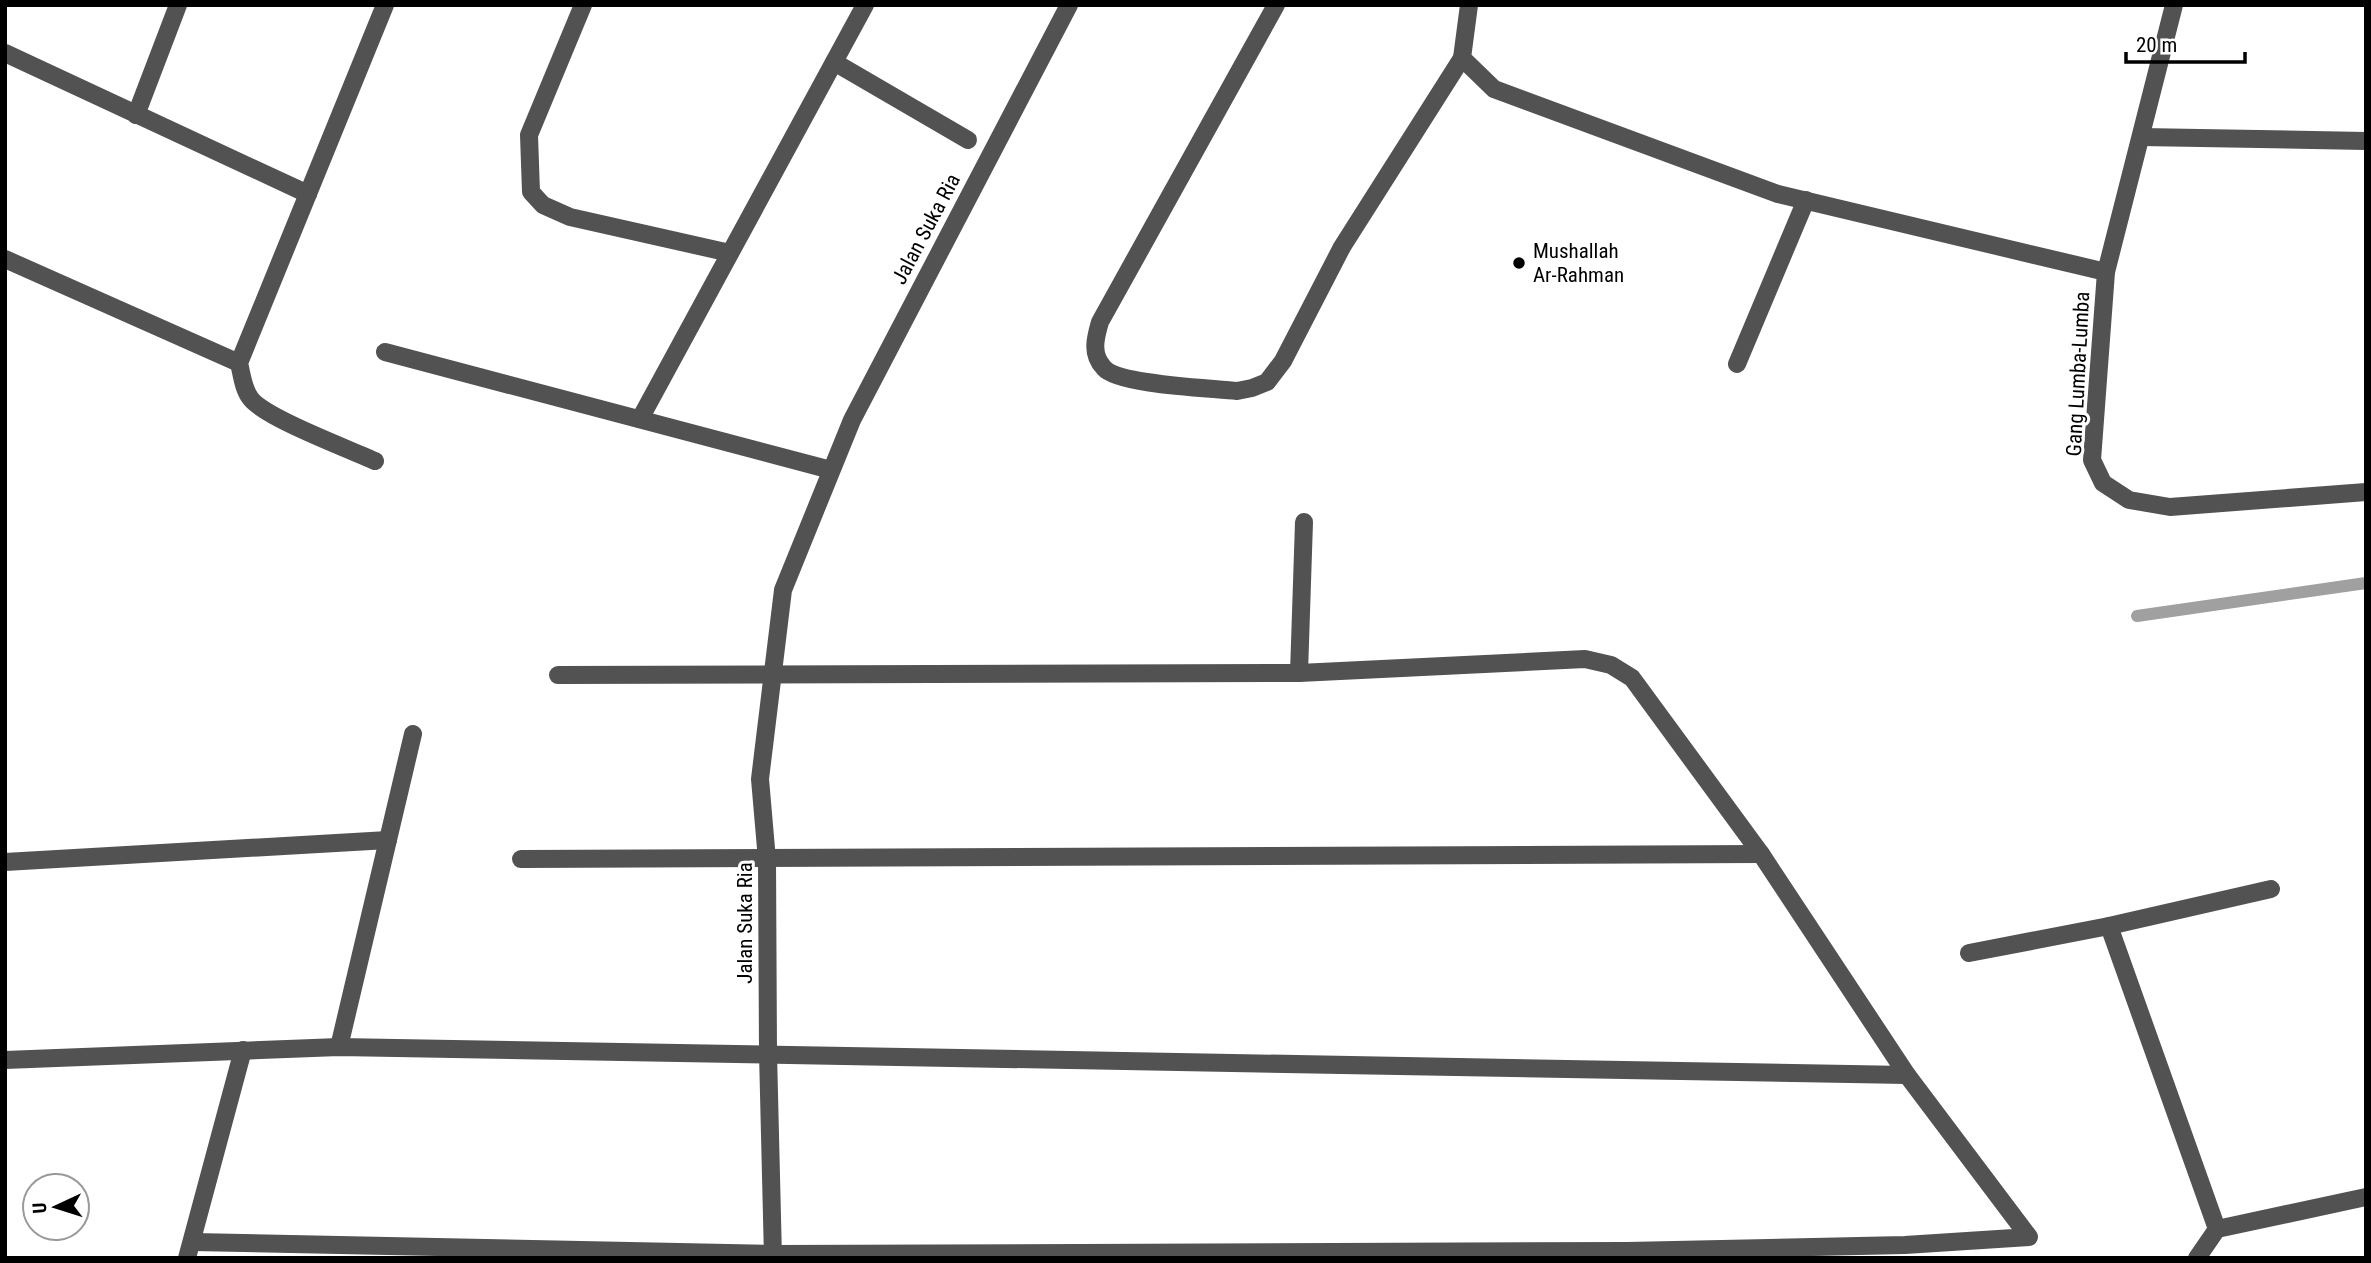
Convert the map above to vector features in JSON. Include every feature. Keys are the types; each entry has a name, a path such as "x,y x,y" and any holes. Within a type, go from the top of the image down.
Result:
{"street":[{"path":"136,115 178,5"},
{"path":"375,461 276,416 253,402 246,391 239,363 385,5"},
{"path":"583,5 529,135 531,192 543,205 570,217 730,253"},
{"path":"640,419 865,5"},
{"name":"Jalan Suka Ria","path":"773,1256 768,1053 768,860 760,779 783,590 852,420 1069,5"},
{"path":"1276,5 1100,322 1094,342 1095,354 1105,370 1126,379 1237,391 1267,382 1283,361 1342,247 1462,58 1469,5"},
{"name":"Gang Lumba-Lumba","path":"2171,6 2106,272 2092,460 2103,484 2129,500 2170,507 2366,492"},
{"path":"5,54 308,194"},
{"path":"1462,58 1494,89 1778,194 2106,272"},
{"path":"834,62 968,140"},
{"path":"2141,136 2366,141"},
{"path":"1737,364 1806,200"},
{"path":"5,259 239,363"},
{"path":"385,352 640,419 830,473"},
{"path":"1299,673 1304,522"},
{"path":"243,1050 190,1250 773,1256 1630,1254 1905,1245 2029,1237 1907,1075 1761,854 1632,678 1611,664 1584,659 1299,673 558,675"},
{"path":"340,1047 413,734"},
{"path":"5,862 388,840"},
{"path":"521,859 1761,854"},
{"path":"1969,953 2109,926 2271,889"},
{"path":"2109,926 2217,1230"},
{"path":"5,1060 340,1047 1907,1075"},
{"path":"2197,1258 2217,1230 2366,1197"}],"waterway":[{"path":"2137,616 2366,583"}],"place":[{"name":"Mushallah Ar-Rahman","path":"1519,263"}]}
